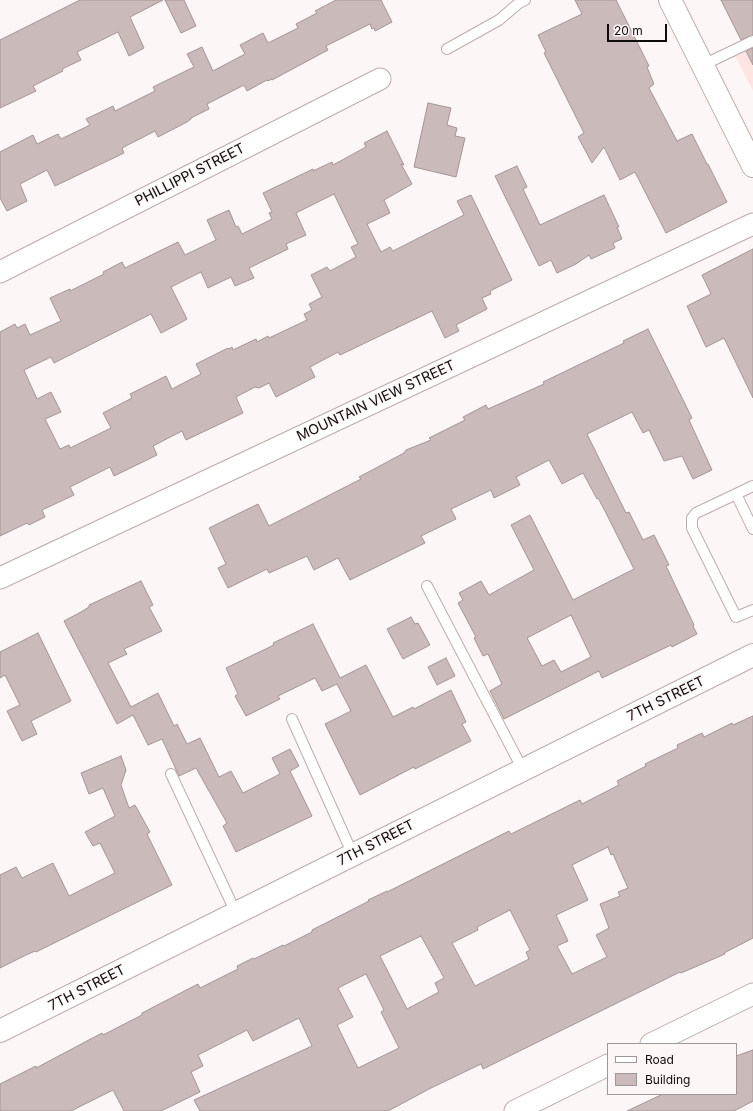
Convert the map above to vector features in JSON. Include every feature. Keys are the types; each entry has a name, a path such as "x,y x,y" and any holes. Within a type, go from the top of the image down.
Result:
{"street":[{"path":"670,0 702,65 750,155"},
{"name":"PHILLIPPI STREET","path":"0,272 380,79"},
{"name":"MOUNTAIN VIEW STREET","path":"0,578 753,224"},
{"name":"7TH STREET","path":"0,1031 753,656"},
{"path":"653,1043 753,994"},
{"path":"515,1111 607,1065"}],"lane":[{"path":"447,49 499,20 519,3 525,0"},
{"path":"702,65 753,41"},
{"path":"753,486 696,513 692,518 692,528 736,617 753,610"},
{"path":"736,494 753,529"},
{"path":"427,586 522,770"},
{"path":"292,719 353,855"},
{"path":"171,774 236,913"}],"shaded area":[{"path":"753,47 753,91 735,56"}],"building":[{"path":"80,0 163,0 130,17 144,48 129,56 118,32 77,52 81,60 33,86 36,91 0,108 0,40"},
{"path":"165,0 184,0 196,26 181,33"},
{"path":"336,0 381,0 392,22 375,31 374,28 372,29 370,24 326,46 328,50 272,80 267,80 247,91 244,85 207,104 209,109 191,118 187,122 158,137 155,131 122,148 124,153 55,186 47,170 20,184 27,201 7,211 0,198 0,152 33,135 37,144 58,134 61,139 90,125 86,119 113,106 115,111 155,91 153,87 194,67 187,54 202,47 213,71 245,54 240,45 263,33 268,43 298,28 296,24 317,13 315,11"},
{"path":"575,0 616,0 649,66 647,67 654,84 649,88 677,141 692,134 727,202 666,233 635,172 620,180 604,147 592,163 578,137 584,133 544,53 546,52 538,35 582,14"},
{"path":"721,0 753,0 753,35 741,40"},
{"path":"753,48 753,65 746,51"},
{"path":"428,103 451,108 447,125 457,128 455,136 465,138 456,177 414,167"},
{"path":"387,131 404,165 401,164 412,184 384,200 390,213 367,224 381,252 390,247 393,251 464,215 457,201 471,195 512,280 490,291 491,294 482,298 487,309 456,325 459,331 445,338 432,311 340,355 338,352 310,367 315,377 276,397 269,383 259,388 255,387 236,397 243,413 186,440 182,431 153,446 157,455 114,476 110,467 70,487 74,495 42,510 45,517 29,525 27,523 0,536 0,332 15,324 17,328 25,324 30,335 61,321 50,298 70,289 70,291 104,274 103,272 122,262 125,268 178,242 185,255 216,240 207,220 229,210 236,227 238,226 242,234 272,219 269,213 272,212 263,193 313,169 313,171 332,162 333,165 366,147 364,143","holes":["334,194 358,244 351,247 356,257 330,271 327,267 311,275 322,297 309,304 312,310 304,314 307,320 269,338 268,336 257,342 256,339 233,350 232,347 229,349 228,348 196,364 201,374 172,389 166,376 130,394 132,398 103,413 111,428 70,448 69,445 60,449 45,419 61,412 51,392 37,399 24,370 51,357 54,363 151,314 161,333 180,323 187,319 171,287 201,272 208,288 231,277 235,286 254,278 249,268 288,249 286,244 306,235 296,213"]},
{"path":"517,166 527,187 523,189 540,225 604,195 619,227 617,227 622,239 613,243 615,248 591,259 589,255 576,264 557,273 551,260 539,266 495,176"},
{"path":"753,249 753,398 724,338 706,347 687,306 711,294 702,275"},
{"path":"648,329 692,418 689,420 712,470 693,479 682,456 664,461 649,430 643,433 632,412 587,434 626,513 629,512 643,540 654,535 669,565 666,566 697,634 672,647 671,645 602,678 599,671 504,719 490,691 502,684 488,654 483,656 474,638 476,637 458,603 463,600 459,593 481,581 489,595 534,570 511,525 530,515 573,600 634,569 606,513 583,473 562,484 549,460 516,477 520,485 494,498 491,490 451,509 456,519 421,536 425,543 350,580 338,558 314,570 307,556 269,573 267,569 228,588 218,568 226,564 209,528 258,504 269,526 361,479 359,477 404,453 406,450 431,440 429,438 465,420 463,417 486,405 488,409 544,384 543,382 624,343 623,341","holes":["571,615 591,657 561,672 554,660 542,666 527,638"]},
{"path":"141,581 153,605 149,607 162,631 124,649 127,654 108,663 131,707 158,693 174,726 177,724 187,744 200,738 219,777 231,771 243,793 280,774 272,758 290,749 299,766 290,771 312,816 236,852 223,826 227,823 196,768 179,776 162,739 148,745 133,715 117,724 64,621 89,607 89,605"},
{"path":"411,617 415,624 418,623 430,645 403,659 387,629"},
{"path":"313,624 340,678 366,665 393,717 413,707 414,709 451,690 466,722 462,724 471,741 415,769 414,767 360,795 325,724 351,711 337,684 322,691 315,678 278,696 280,699 246,716 235,696 238,694 226,668"},
{"path":"38,633 71,701 31,721 37,734 22,741 7,711 20,705 5,675 0,678 0,652"},
{"path":"446,658 455,676 437,685 428,667"},
{"path":"753,716 753,938 724,953 725,954 681,973 680,972 483,1069 481,1064 388,1111 200,1111 194,1100 312,1046 299,1018 253,1041 247,1030 198,1055 203,1066 191,1072 200,1092 161,1111 124,1111 113,1090 71,1111 0,1111 0,1084 36,1066 36,1068 102,1033 103,1035 198,984 200,988 238,969 237,966 283,945 284,946 369,901 368,900 509,831 511,834 580,800 582,804 619,785 617,781 646,766 645,764 678,748 677,745 702,733 704,737 732,723 733,725","holes":["608,847 611,855 613,854 628,888 618,892 620,896 600,904 609,928 596,935 607,957 572,974 557,946 568,941 556,915 588,900 572,865","510,910 530,950 526,952 529,959 475,986 452,943 478,930 477,927","421,936 444,978 435,983 439,992 407,1009 380,956","366,974 384,1010 381,1012 399,1048 358,1068 337,1025 353,1017 338,988"]},
{"path":"121,756 126,770 121,785 129,808 135,805 150,832 147,834 172,885 36,952 35,951 26,955 0,968 0,875 16,867 22,878 53,863 69,896 115,873 100,843 93,846 85,832 115,816 103,788 89,794 81,773"},
{"path":"753,1050 753,1101 734,1111 627,1111 661,1095 737,1095 737,1056"}]}
